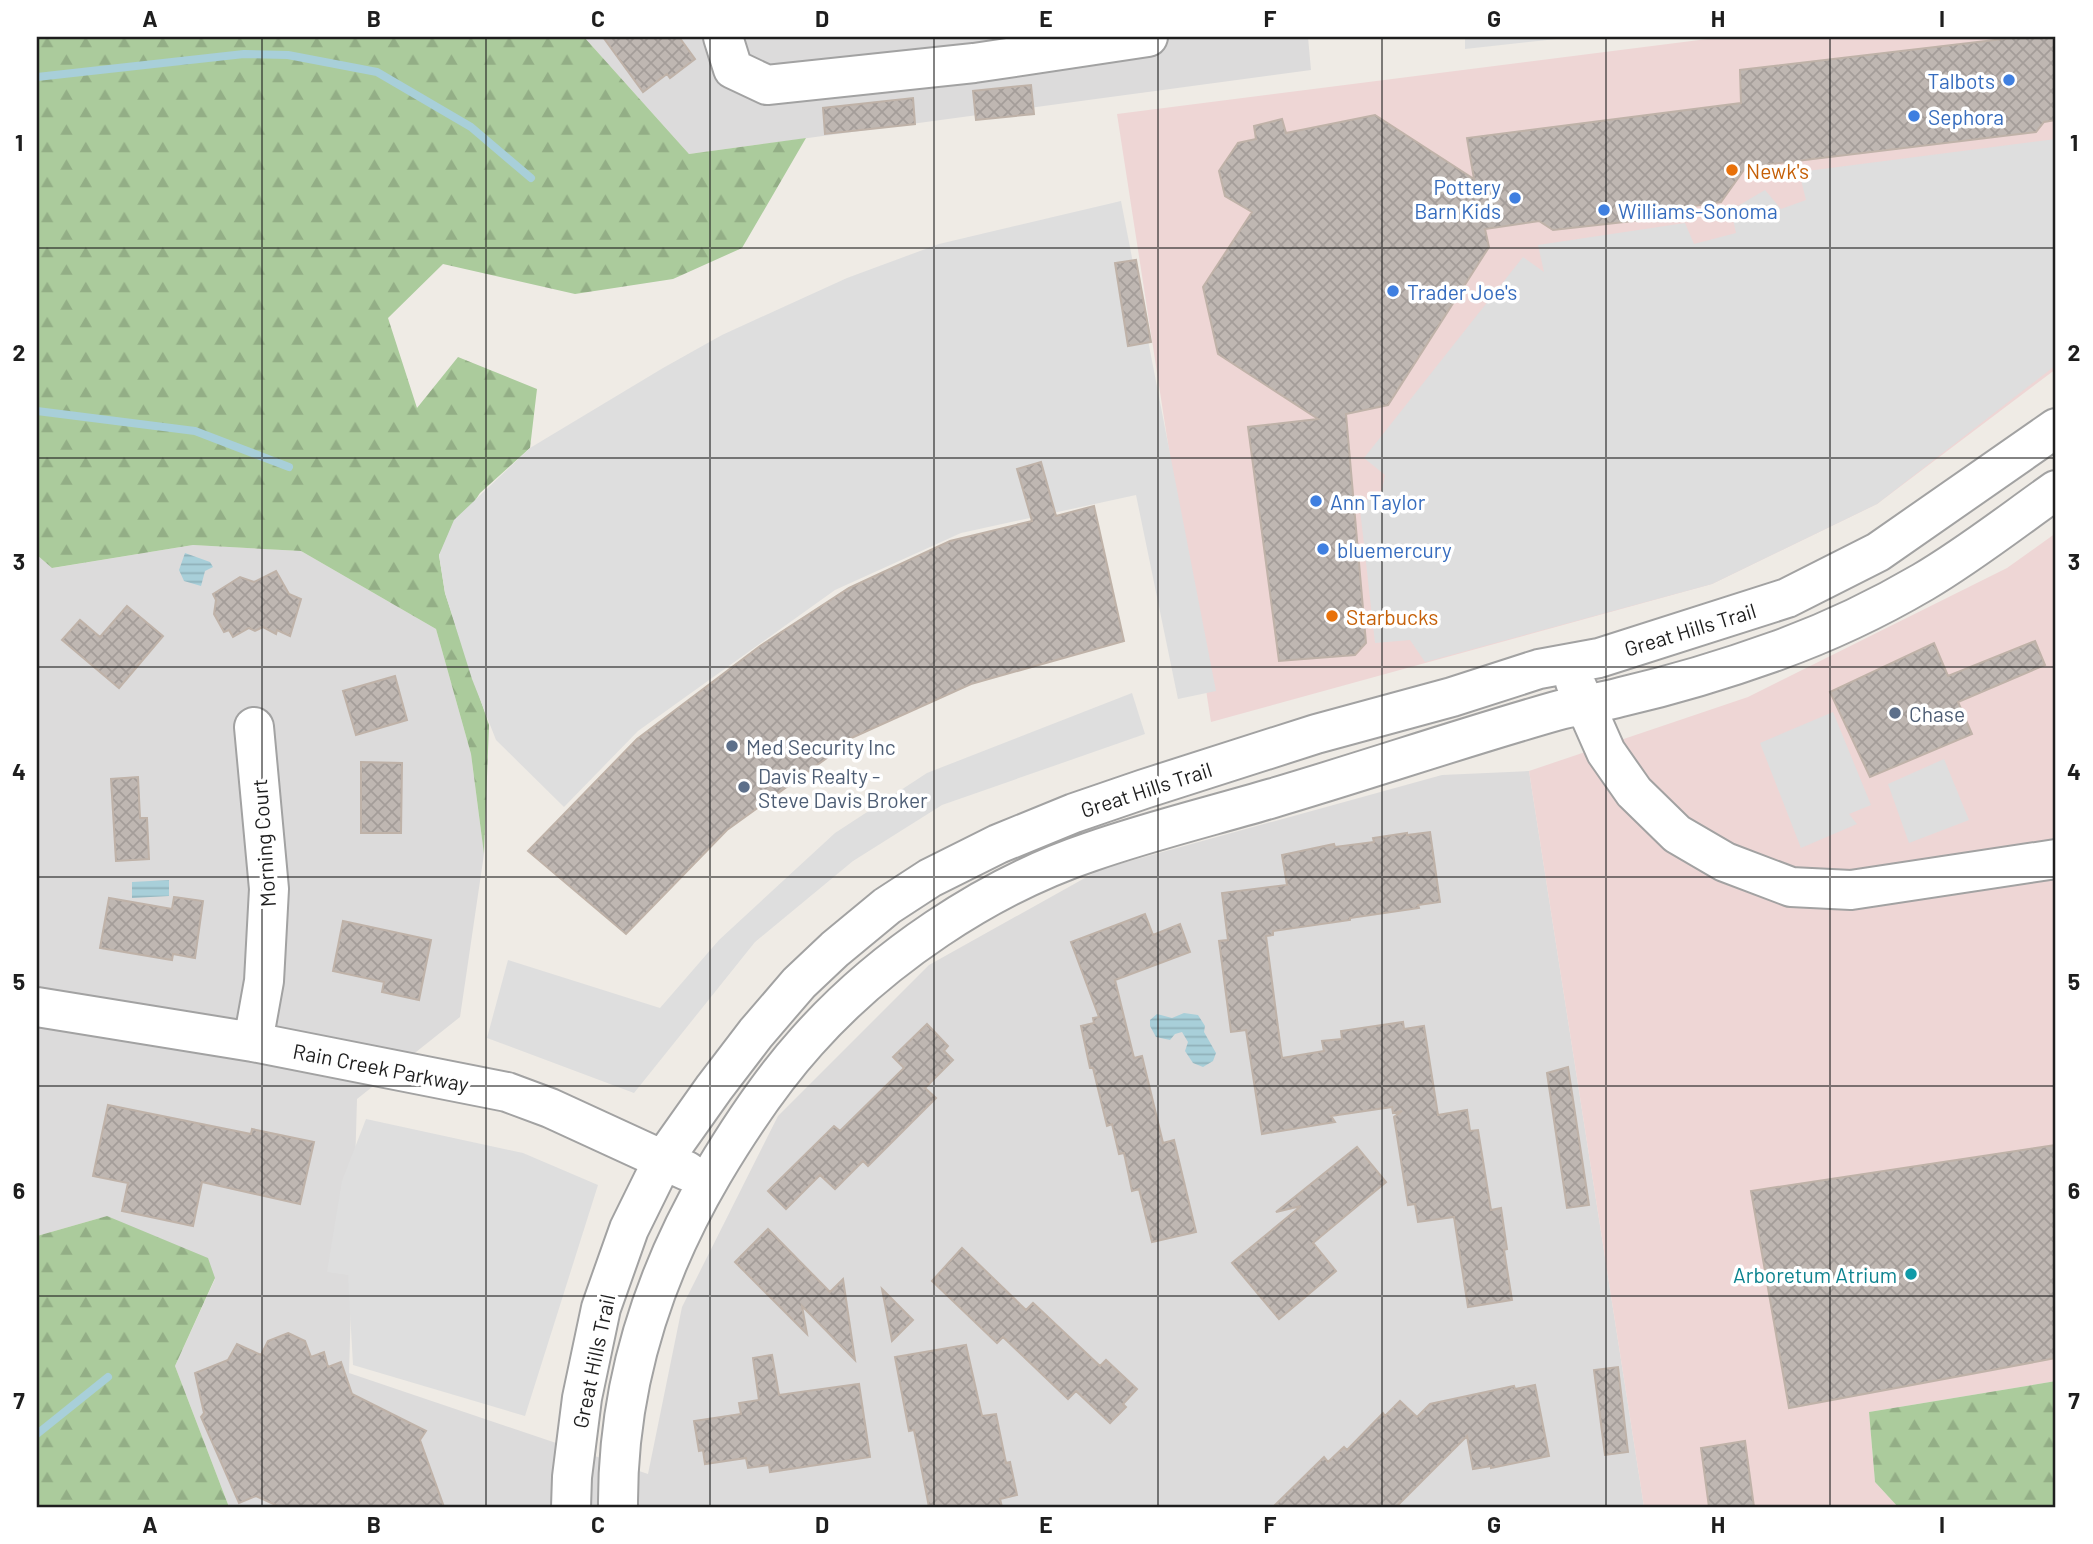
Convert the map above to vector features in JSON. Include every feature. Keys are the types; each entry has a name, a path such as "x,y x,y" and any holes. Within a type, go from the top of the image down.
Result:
{"street":[{"path":"723,37 733,69 767,85 974,63 1148,37"},
{"name":"Great Hills Trail","path":"572,1507 572,1477 582,1398 601,1308 629,1230 663,1160 756,1033 799,983 887,906 930,878 998,844 1074,813 1144,789 1316,734 1452,697 1539,669 1599,658 1787,598 1878,552 2056,428"},
{"name":"Great Hills Trail","path":"618,1507 618,1467 629,1387 650,1306 676,1241 708,1181 775,1079 810,1038 853,995 955,918 1030,876 1089,852 1559,710 1633,694 1776,651 1852,619 1925,581 2056,490"},
{"path":"1567,664 1606,752 1634,792 1677,834 1725,862 1791,887 1851,890 2056,859"},
{"name":"Morning Court","path":"253,1042 264,981 270,889 254,727"},
{"path":"930,878 955,918"},
{"name":"Rain Creek Parkway","path":"37,1007 253,1042 507,1092 550,1108 708,1181"}],"shaded area":[{"path":"584,37 1308,37 1311,70 689,154"},
{"path":"1465,37 1575,37 1465,49"},
{"path":"1723,37 2056,37 2056,369 1877,504 1712,584 1211,722 1117,114"},
{"path":"2056,139 2056,365 1877,504 1712,584 1425,662 1410,640 1375,643 1359,500 1380,498 1385,475 1364,458 1523,257 1544,272 1538,245 1685,223 1694,244 1736,233 1731,210 1765,190 1781,209 1806,200 1799,172"},
{"path":"1121,201 1216,691 1178,699 1136,495 961,533 835,590 638,731 564,807 496,740 472,679 445,593 439,555 454,520 530,448 722,335 847,278 939,244"},
{"path":"2056,533 2056,1381 1869,1412 1875,1482 1898,1507 1644,1507 1529,771 1748,697 2007,568"},
{"path":"193,545 301,551 436,629 471,754 484,854 460,1017 357,1099 349,1373 648,1474 682,1307 778,1116 929,965 1101,869 1442,775 1529,771 1644,1507 229,1507 175,1366 215,1279 107,1216 37,1236 37,555 53,568"},
{"path":"1132,693 1145,734 942,805 853,861 755,942 634,1093 487,1038 508,960 660,1008 719,940 835,833 927,773"},
{"path":"1833,712 1871,805 1849,814 1857,824 1801,848 1760,743"},
{"path":"1944,759 1969,820 1909,843 1888,784"},
{"path":"366,1119 523,1153 598,1185 525,1416 353,1365 348,1275 327,1272 342,1181"}],"green space":[{"path":"37,37 584,37 689,154 806,138 742,248 673,279 575,294 443,264 388,318 417,408 458,357 537,389 530,448 480,493 439,555 445,593 489,725 484,854 471,754 436,629 301,551 193,545 52,568 37,555"},
{"path":"107,1216 208,1258 215,1278 175,1366 229,1507 37,1507 37,1236"},
{"path":"2056,1381 2056,1507 1898,1507 1875,1482 1869,1412"}],"water":[{"path":"185,553 210,562 213,567 205,571 201,586 184,581 179,570"},
{"path":"169,880 169,896 132,898 132,882"},
{"path":"1184,1013 1198,1015 1216,1053 1213,1061 1203,1067 1193,1063 1185,1051 1188,1042 1182,1032 1175,1034 1170,1040 1156,1037 1150,1026 1150,1020 1157,1014 1172,1018"}],"building":[{"path":"603,37 679,37 695,59 670,78 667,74 643,92"},
{"path":"2020,37 2056,37 2056,120 2044,122 2036,132 1746,167 1721,202 1687,207 1678,216 1553,230 1539,221 1485,229 1489,247 1388,405 1346,414 1366,643 1355,655 1279,661 1248,427 1318,419 1218,354 1203,287 1252,212 1225,196 1219,171 1238,143 1256,139 1254,126 1282,119 1286,133 1375,115 1474,179 1467,138 1741,103 1740,70"},
{"path":"1031,85 1034,114 976,120 973,91"},
{"path":"913,98 915,124 825,134 823,108"},
{"path":"1136,260 1151,342 1128,346 1115,263"},
{"path":"1041,462 1056,516 1094,506 1124,641 971,684 827,749 831,755 727,830 626,934 528,851 637,739 760,646 849,588 950,541 1032,521 1017,469"},
{"path":"276,571 289,594 301,599 290,636 277,630 276,634 263,627 255,631 249,628 233,637 229,630 224,632 214,614 216,600 213,594 240,577 254,582"},
{"path":"127,606 163,636 119,688 62,640 80,620 100,637"},
{"path":"2035,641 2045,665 1958,702 1972,734 1870,777 1830,692 1934,643 1948,676"},
{"path":"395,676 407,720 356,735 343,691"},
{"path":"361,762 402,763 401,833 361,833"},
{"path":"138,777 140,818 147,818 149,859 116,861 111,779"},
{"path":"1430,832 1440,902 1350,920 1273,931 1273,935 1266,936 1282,1058 1324,1051 1322,1041 1342,1039 1341,1031 1403,1022 1404,1029 1424,1026 1438,1115 1467,1110 1470,1131 1478,1130 1491,1210 1501,1208 1512,1300 1468,1307 1454,1217 1418,1222 1415,1204 1408,1205 1394,1117 1402,1111 1393,1113 1392,1107 1331,1116 1335,1122 1262,1134 1246,1030 1231,1032 1219,941 1228,940 1222,893 1287,885 1282,855 1334,844 1335,847 1374,842 1373,838"},
{"path":"174,897 203,901 195,958 173,954 172,960 100,948 109,898 172,909"},
{"path":"1145,914 1153,935 1180,924 1190,952 1115,980 1134,1058 1142,1056 1163,1143 1174,1140 1196,1232 1152,1242 1139,1189 1132,1191 1124,1153 1119,1154 1112,1124 1107,1126 1093,1068 1090,1068 1081,1026 1094,1023 1093,1018 1099,1017 1071,942"},
{"path":"343,921 431,940 419,1000 382,992 384,982 333,971"},
{"path":"927,1024 948,1046 944,1051 953,1060 925,1088 936,1098 868,1166 863,1161 835,1189 820,1175 786,1209 768,1191 834,1126 840,1131 904,1068 893,1057"},
{"path":"1568,1067 1589,1205 1567,1208 1547,1073"},
{"path":"108,1105 251,1134 252,1129 314,1142 300,1204 202,1182 193,1226 122,1211 128,1183 93,1176"},
{"name":"Arboretum Atrium","path":"2056,1145 2056,1358 1789,1408 1751,1191"},
{"path":"1357,1147 1386,1182 1313,1243 1336,1271 1279,1319 1232,1263 1301,1206 1276,1212"},
{"path":"768,1229 830,1292 843,1279 855,1360 802,1306 807,1334 735,1262"},
{"path":"962,1248 1026,1310 1033,1303 1100,1366 1106,1360 1137,1389 1123,1404 1126,1407 1110,1423 1076,1391 1068,1399 1003,1337 997,1343 932,1281"},
{"path":"882,1289 913,1320 892,1341"},
{"path":"288,1333 305,1341 311,1357 324,1352 328,1367 341,1362 352,1394 426,1431 420,1440 444,1507 280,1507 256,1496 239,1503 201,1417 204,1413 195,1373 228,1360 237,1344 261,1355 268,1341"},
{"path":"966,1345 982,1416 996,1414 1006,1463 1010,1462 1017,1495 1000,1499 1002,1507 929,1507 914,1430 909,1431 895,1357"},
{"path":"772,1355 779,1395 859,1384 870,1457 770,1472 769,1465 748,1468 746,1458 705,1464 703,1450 699,1451 694,1421 741,1414 739,1403 759,1400 753,1358"},
{"path":"1618,1367 1628,1452 1605,1455 1594,1370"},
{"path":"1535,1385 1549,1456 1473,1469 1467,1436 1396,1507 1273,1507 1324,1457 1328,1462 1344,1447 1347,1450 1383,1413 1385,1416 1400,1401 1417,1417 1430,1404 1514,1386 1515,1389"},
{"path":"1745,1441 1754,1507 1709,1507 1701,1448"}],"waterway":[{"path":"37,77 244,54 288,55 377,72 471,127 531,178"},
{"path":"37,411 195,431 289,467"},
{"path":"37,1434 108,1377"}],"place":[{"name":"Talbots","path":"2009,80"},
{"name":"Sephora","path":"1914,116"},
{"name":"Newk's","path":"1732,170"},
{"name":"Pottery Barn Kids","path":"1515,198"},
{"name":"Williams-Sonoma","path":"1604,210"},
{"name":"Trader Joe's","path":"1393,291"},
{"name":"Ann Taylor","path":"1316,501"},
{"name":"bluemercury","path":"1323,549"},
{"name":"Starbucks","path":"1332,616"},
{"name":"Chase","path":"1895,713"},
{"name":"Med Security Inc","path":"732,746"},
{"name":"Davis Realty - Steve Davis Broker","path":"744,787"},
{"name":"Arboretum Atrium","path":"1911,1274"}]}
